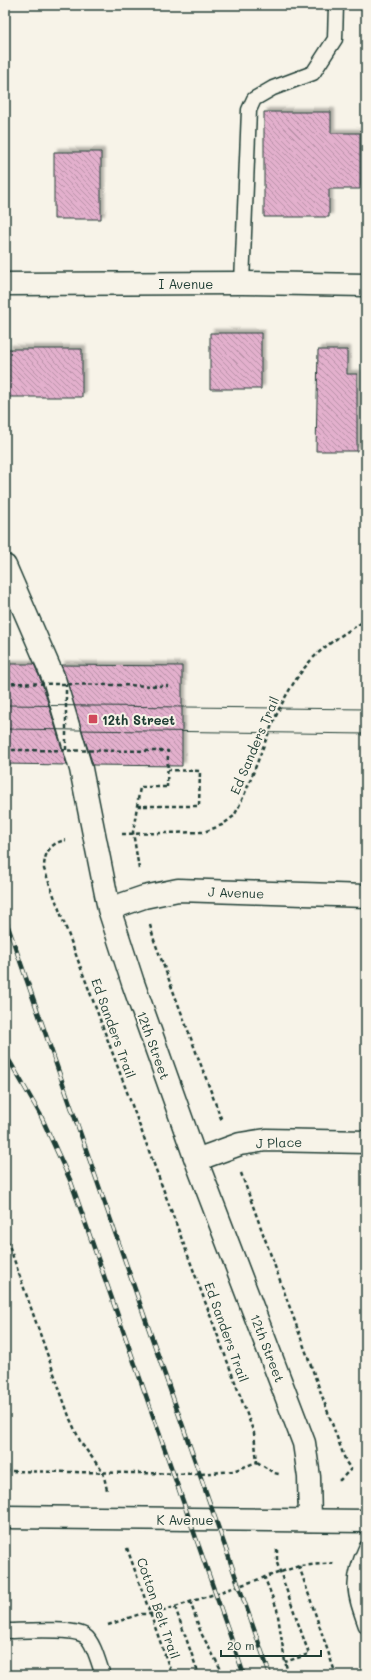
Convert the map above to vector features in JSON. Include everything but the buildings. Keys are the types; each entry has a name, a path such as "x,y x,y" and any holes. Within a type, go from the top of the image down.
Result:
{"street":[{"name":"I Avenue","path":"5,284 242,283 366,285"},
{"name":"12th Street","path":"5,566 29,618 56,686 81,769 109,909 132,983 196,1160 304,1443 309,1478 310,1520"},
{"name":"J Avenue","path":"109,909 144,897 178,890 366,896"},
{"name":"J Place","path":"196,1160 240,1144 266,1140 366,1142"},
{"name":"K Avenue","path":"5,1517 366,1521"}],"lane":[{"path":"242,283 249,110 254,99 273,88 313,73 335,39 336,5"},
{"path":"366,1548 355,1577 355,1591 366,1626"},
{"path":"5,1631 71,1631 85,1636 93,1648 102,1675"}],"path":[{"name":"Ed Sanders Trail","path":"117,834 133,832 204,832 222,826 234,816 273,722 290,687 320,651 344,633 366,620"},
{"path":"5,683 168,686"},
{"path":"66,684 66,750"},
{"path":"5,750 168,751 167,787 140,787 133,832 138,862"},
{"path":"138,806 199,806 200,770 168,770"},
{"name":"Ed Sanders Trail","path":"73,838 60,841 51,846 44,857 44,869 254,1433 257,1462"},
{"path":"154,940 224,1127"},
{"path":"240,1170 346,1462 351,1469 340,1480"},
{"path":"5,1234 70,1419 81,1443 103,1472 107,1492"},
{"path":"5,1471 200,1474 233,1470 257,1462 274,1473"},
{"path":"277,1546 277,1563 309,1654 284,1662"},
{"name":"Cotton Belt Trail","path":"127,1547 172,1675"},
{"path":"106,1626 140,1614 150,1614 280,1571 299,1566 333,1563"},
{"path":"299,1566 336,1675"},
{"path":"264,1576 277,1609 284,1662 289,1675"},
{"path":"190,1601 200,1633 224,1675"},
{"path":"175,1606 199,1675"}],"tram line":[{"path":"5,705 366,709"},
{"path":"5,729 366,734"}],"railway":[{"path":"5,918 270,1675"},
{"path":"5,1053 40,1114 71,1182 244,1675"}],"place":[{"name":"12th Street","path":"93,719"}]}
